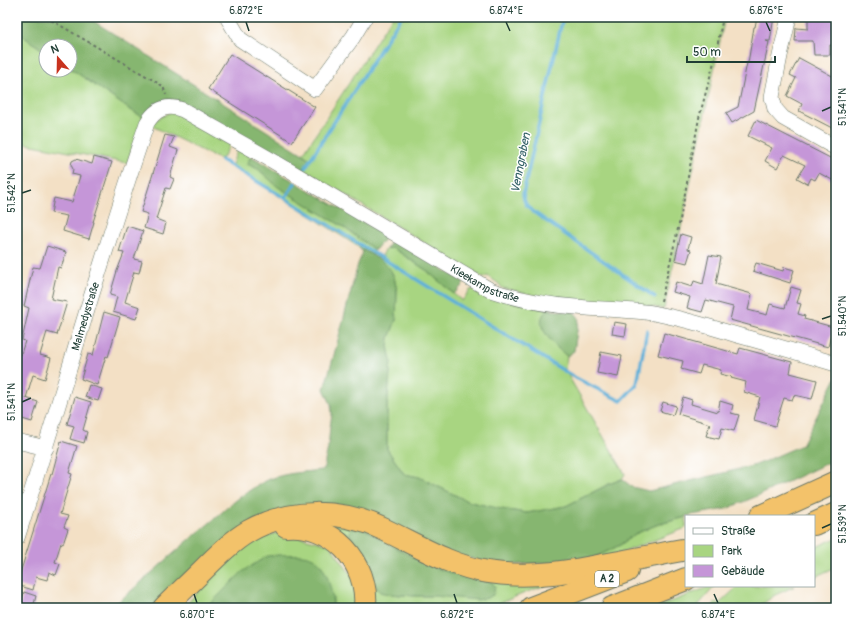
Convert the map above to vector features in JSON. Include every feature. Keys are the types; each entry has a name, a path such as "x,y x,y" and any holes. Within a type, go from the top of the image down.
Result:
{"highway":[{"path":"763,515 836,482"},
{"path":"164,608 234,541 249,531 266,523 293,516 326,514 368,522 451,561 487,572 504,574 549,574 684,549"},
{"path":"815,524 836,514"},
{"path":"177,608 234,550 249,539 280,526 295,525 317,530 329,536 346,549 355,562 362,577 366,600 365,608"},
{"name":"A 2","path":"532,608 684,549"},
{"path":"612,608 685,579"}],"street":[{"path":"227,17 240,39 315,89 353,37 365,17"},
{"path":"789,17 772,98 775,109 783,118 836,148"},
{"name":"Malmedystraße","path":"17,538 46,448 97,276 147,123 157,111 165,107 169,107"},
{"name":"Kleekampstraße","path":"169,107 175,107 183,110 225,133 490,290 526,301 543,304 657,314 702,325 836,364"},
{"path":"17,441 46,448"}],"path":[{"path":"46,17 163,86 169,107"},
{"path":"657,314 669,270 699,118 714,62 723,17"}],"green space":[{"path":"17,17 87,17 310,159 301,172 178,101 143,117 78,74 78,38 38,38 38,46 17,32"},
{"path":"392,17 725,17 664,309 638,304 578,300 560,301 502,288 488,276 483,278 303,169 310,159 303,154"},
{"path":"17,32 38,46 38,78 78,78 78,74 143,117 127,163 17,142"},
{"path":"172,111 231,142 223,158 219,159 150,125 152,122"},
{"path":"240,148 251,156 248,164 258,169 279,187 342,226 375,250 372,255 231,167 237,151"},
{"path":"251,156 385,235 384,239 375,250 342,226 278,187 258,169 247,164"},
{"path":"394,240 464,282 463,285 454,294 426,270 393,248 386,249"},
{"path":"359,248 381,260 390,269 394,277 397,291 396,320 389,338 388,346 391,361 387,408 387,449 404,474 419,477 467,501 527,513 566,506 622,479 632,487 649,491 756,465 802,445 836,378 836,459 726,509 685,515 685,517 656,525 635,534 620,545 588,561 505,565 477,560 280,510 156,608 111,608 187,541 240,497 255,487 270,479 282,475 321,470 325,468 332,414 331,404 324,389 358,264 363,252"},
{"path":"388,248 393,248 426,270 462,301 470,290 477,289 552,309 542,327 559,350 567,356 565,370 625,474 622,479 566,506 527,513 467,501 419,477 404,474 387,449 387,408 391,361 388,346 389,338 396,320 397,291 394,277 390,269 381,260 384,252"},
{"path":"548,310 574,312 579,318 574,351 567,356 551,341 543,328 541,321 543,315"},
{"path":"685,517 685,528 621,553 588,561 620,545 635,534 656,525"},
{"path":"325,518 548,584 487,608 369,608 368,586","holes":["355,543 413,558 461,576 434,596 414,596 380,592 373,583 369,562"]},
{"path":"353,527 361,527 403,552 437,568 492,582 495,587 493,595 478,600 389,594 380,592 373,583 369,562 350,536 350,531"},
{"path":"281,532 330,545 354,579 356,608 333,608 333,598 229,585 206,608 183,608 219,569 247,545 266,536"},
{"path":"836,538 836,567 815,577 815,548"},
{"path":"305,555 318,561 322,566 328,580 332,595 333,608 206,608 242,572 267,556"},
{"path":"708,587 714,587 696,608 655,608"},
{"path":"738,587 793,587 775,595 757,608 711,608 716,602 719,604"}],"building":[{"path":"757,17 774,17 770,41 766,41 769,42 754,111 732,123 726,113 738,107"},
{"path":"808,17 836,17 836,45 830,45 830,55 814,55 813,41 795,41 796,28 808,29"},
{"path":"230,54 315,107 292,142 208,89"},
{"path":"799,58 836,78 836,130 799,111 802,104 787,96 796,78 790,75"},
{"path":"756,120 836,161 836,182 819,173 815,180 811,178 808,184 797,178 805,165 784,155 777,168 765,161 772,148 748,136"},
{"path":"165,135 174,137 170,147 178,150 170,177 174,179 170,189 166,188 156,219 166,223 163,234 144,228 148,214 141,212"},
{"path":"94,157 112,162 89,239 63,231 67,216 51,213 54,198 72,202 80,176 72,174 72,161 76,159 92,164"},
{"path":"127,226 143,231 134,259 142,261 139,273 134,272 125,302 140,307 136,319 113,312 117,297 110,295 124,253 119,252"},
{"path":"681,234 691,237 688,249 691,250 687,263 675,260"},
{"path":"47,246 66,252 61,268 58,267 51,299 67,302 57,335 47,332 40,355 51,358 45,379 33,375 26,398 38,402 32,422 19,418 17,419 17,359 19,360 25,341 22,340 29,308 24,306 33,267 40,268"},
{"path":"709,255 721,257 716,284 752,294 748,310 767,315 770,304 785,308 791,287 801,290 797,303 801,304 798,314 805,316 804,319 833,327 828,347 730,320 733,307 706,300 702,312 687,308 690,297 673,292 676,282 692,287 694,281 703,284"},
{"path":"756,263 783,271 784,267 794,270 790,283 753,271"},
{"path":"104,312 120,317 108,357 106,356 97,385 81,379 88,354 93,355"},
{"path":"614,322 627,324 625,336 612,334"},
{"path":"664,333 738,354 740,348 792,362 790,373 817,380 812,399 794,395 792,400 784,398 775,426 754,420 760,397 744,392 746,382 720,374 721,370 702,365 699,374 681,369 683,361 658,355"},
{"path":"601,352 622,356 618,377 597,373"},
{"path":"89,385 102,389 98,401 85,397"},
{"path":"75,397 91,402 83,430 87,432 84,443 70,439 74,426 67,424"},
{"path":"683,397 692,400 691,404 718,412 720,401 733,405 731,413 739,415 734,431 722,428 719,439 706,436 710,424 678,414"},
{"path":"663,402 676,406 673,415 660,411"},
{"path":"61,441 77,446 69,473 72,474 60,514 68,516 64,527 68,529 63,544 61,543 55,562 60,564 56,575 49,572 47,580 36,577 33,590 17,585 17,583"},
{"path":"24,592 36,596 33,608 19,608"}],"waterway":[{"path":"305,168 401,17"},
{"name":"Venngraben","path":"563,17 523,194 524,200 532,211 655,297"},
{"path":"221,160 574,377 621,401 637,384 647,330"},
{"path":"285,198 295,183"}]}
